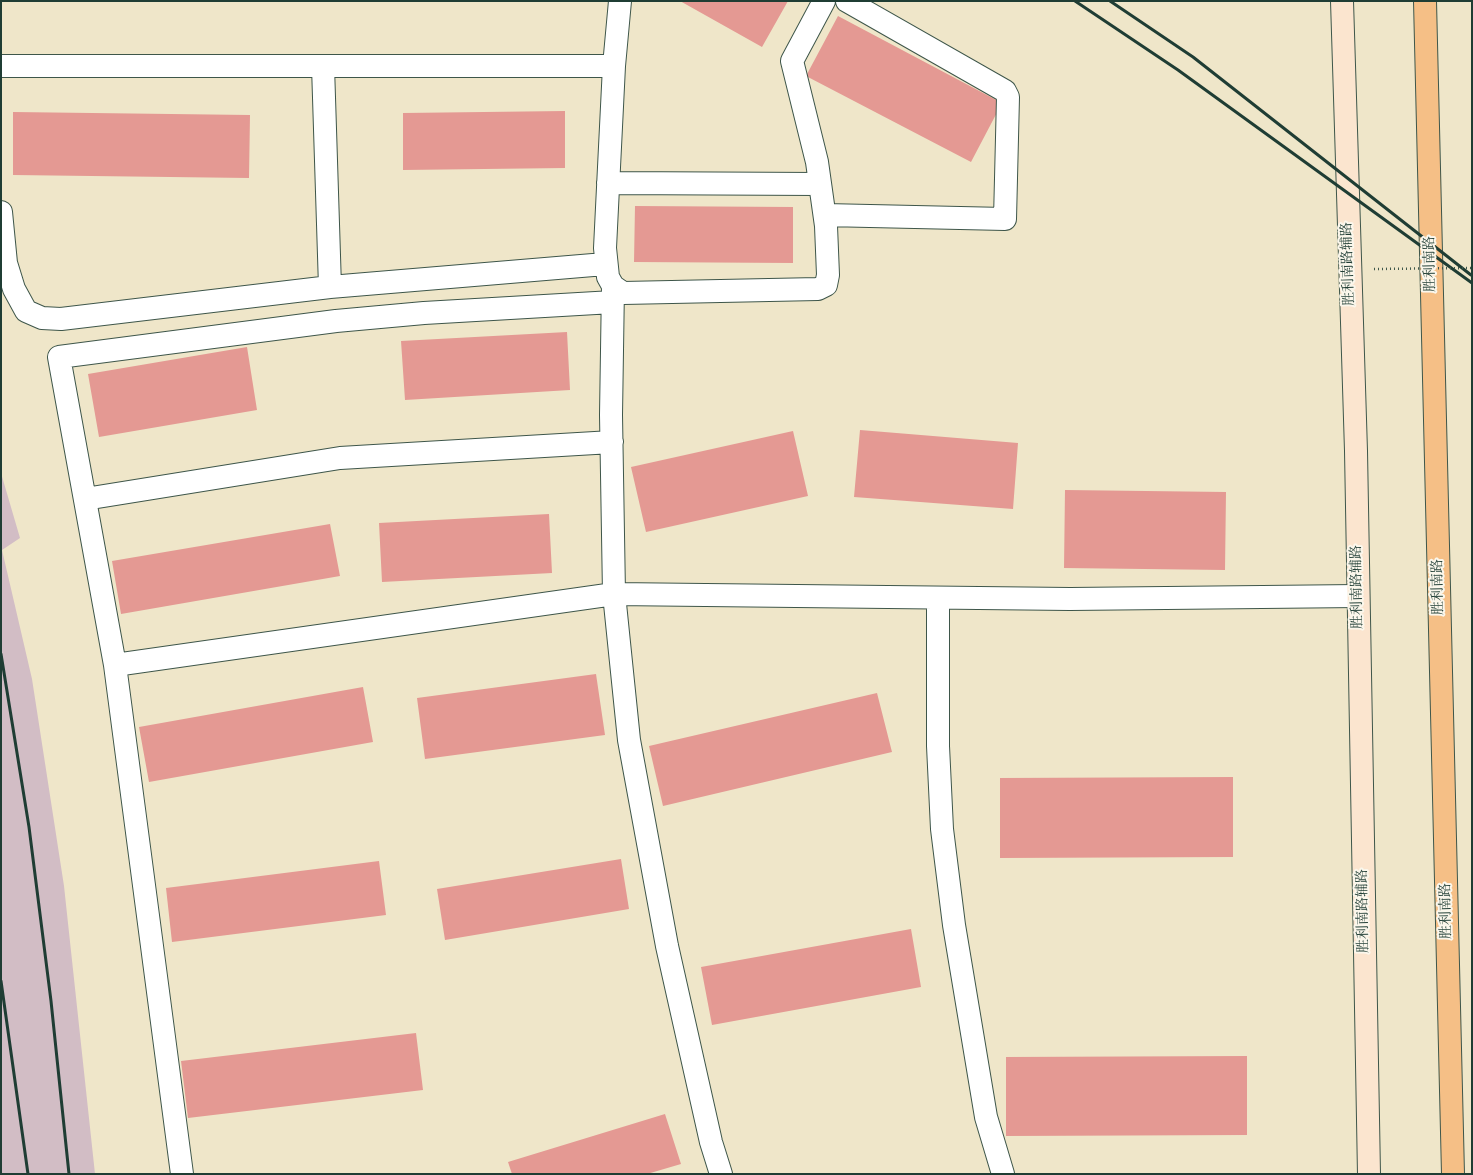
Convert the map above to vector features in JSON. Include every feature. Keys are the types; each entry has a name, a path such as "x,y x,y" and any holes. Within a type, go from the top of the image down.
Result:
{"highway":[{"name":"胜利南路","path":"1425,1 1453,1174"}],"main road":[{"name":"胜利南路辅路","path":"1342,1 1358,596 1369,1174"}],"street":[{"path":"620,1 614,66 605,264 612,294 614,594 630,740 667,946 711,1142 721,1174"},
{"path":"182,1174 115,665 59,357 336,321 623,293 818,289 826,285 828,274 825,215 817,162 792,61 824,1"},
{"path":"825,215 1005,219 1008,96 1005,91 847,1"},
{"path":"1,66 614,66"},
{"path":"324,66 330,287"},
{"path":"608,183 820,184"},
{"path":"1,212 6,263 14,289 26,311 42,318 61,319 330,287 605,264"},
{"path":"85,499 340,458 612,442"},
{"path":"115,665 614,594 1070,599 1358,596"},
{"path":"938,598 938,746 942,829 954,925 986,1117 1003,1174"}],"path":[{"path":"1374,269 1472,268"}],"shaded area":[{"path":"1,473 20,538 2,550 32,679 64,886 95,1174 1,1174"}],"building":[{"path":"680,1 788,1 762,47"},
{"path":"838,16 1002,103 971,162 806,76"},
{"path":"565,111 565,168 403,170 403,113"},
{"path":"13,112 250,115 249,178 13,175"},
{"path":"635,206 793,207 793,263 634,262"},
{"path":"567,332 570,390 405,400 401,341"},
{"path":"247,347 257,410 99,437 88,374"},
{"path":"860,430 1018,443 1013,509 854,497"},
{"path":"793,431 808,496 646,532 631,467"},
{"path":"1065,490 1226,492 1225,570 1064,568"},
{"path":"549,514 552,573 382,582 379,523"},
{"path":"330,524 340,576 121,614 112,561"},
{"path":"596,674 605,735 425,759 417,698"},
{"path":"363,687 373,742 149,782 139,727"},
{"path":"877,693 892,752 663,806 649,746"},
{"path":"1233,777 1233,857 1000,858 1000,778"},
{"path":"621,859 629,909 445,940 437,889"},
{"path":"379,861 386,915 172,942 166,888"},
{"path":"911,929 921,987 712,1025 701,967"},
{"path":"416,1033 423,1090 188,1118 181,1061"},
{"path":"1247,1056 1247,1135 1006,1136 1006,1057"},
{"path":"665,1114 681,1164 647,1174 512,1174 508,1162"}],"railway":[{"path":"1075,1 1178,70 1472,283"},
{"path":"1110,1 1193,57 1471,275"},
{"path":"1,654 29,827 51,1001 69,1174"},
{"path":"1,981 28,1174"}]}
